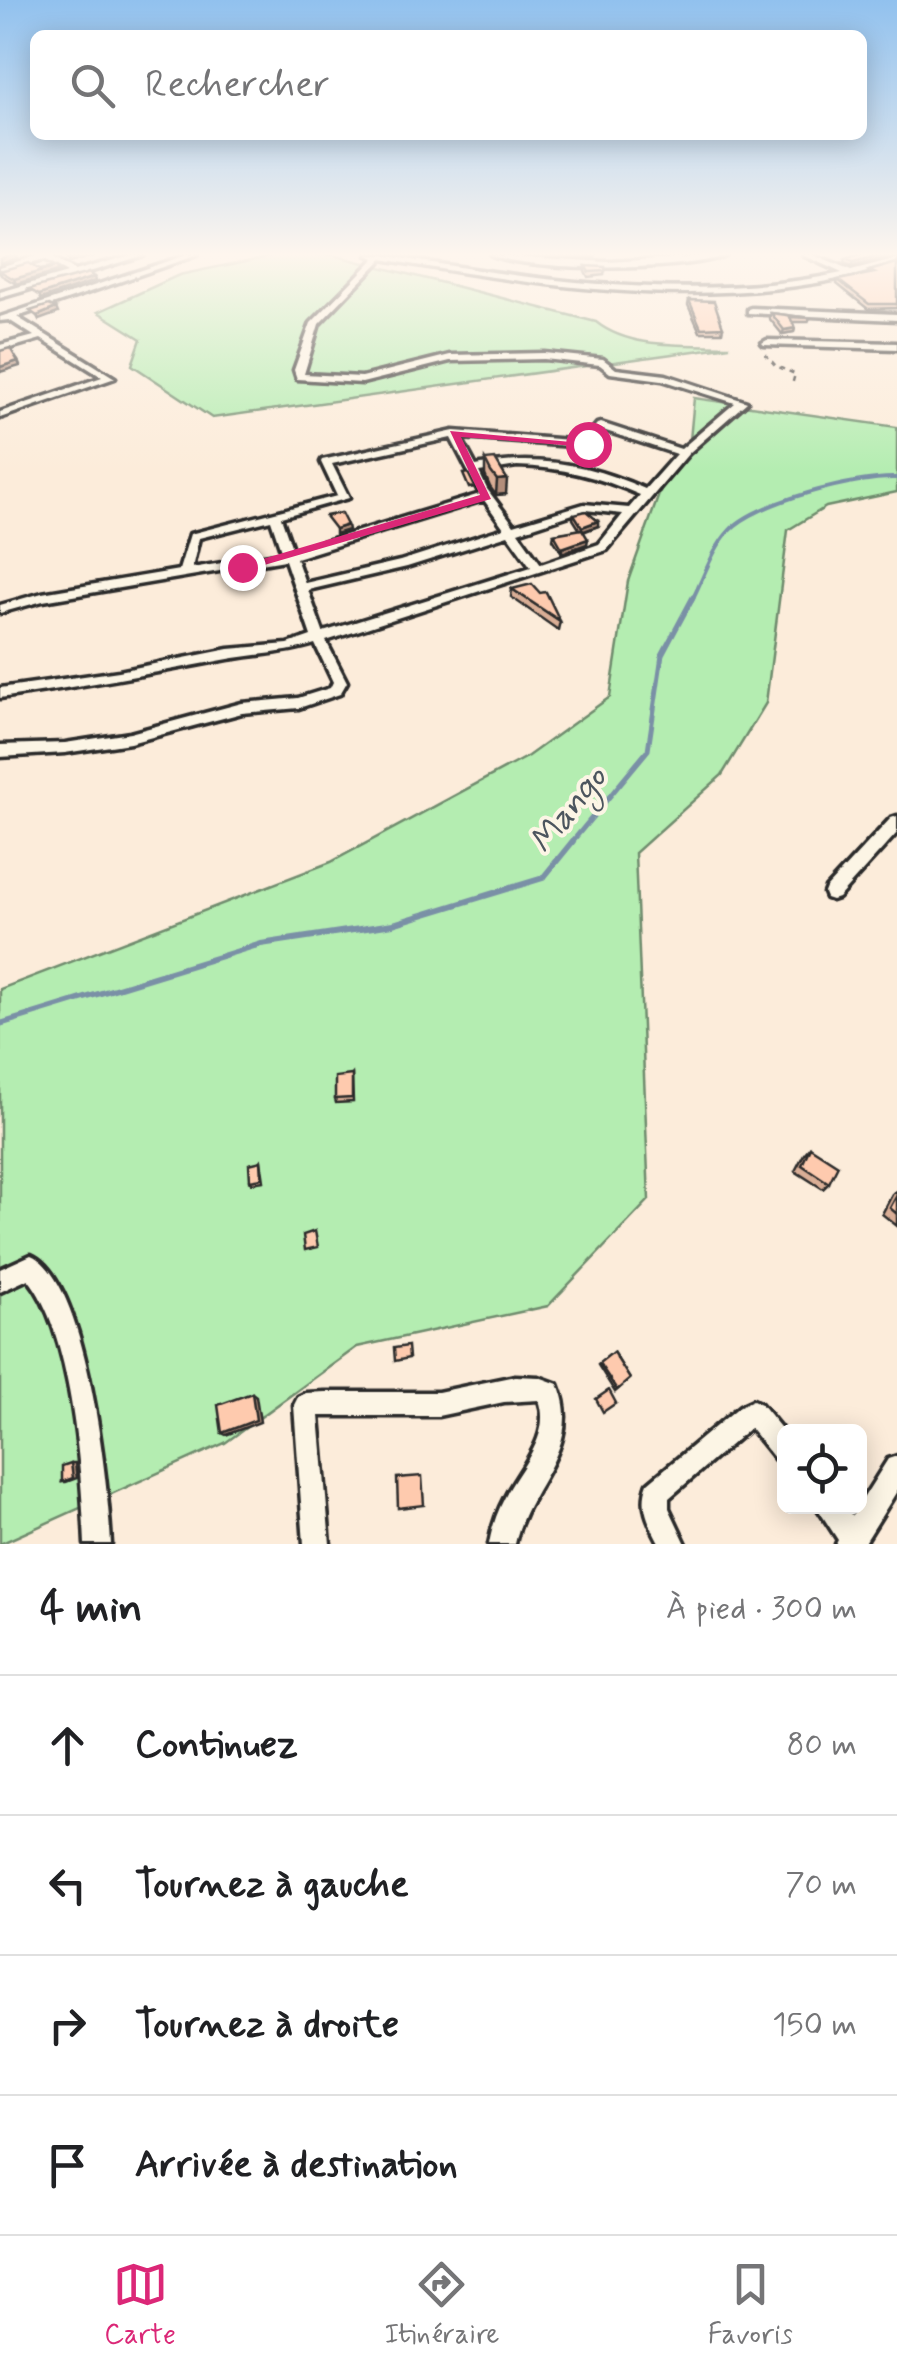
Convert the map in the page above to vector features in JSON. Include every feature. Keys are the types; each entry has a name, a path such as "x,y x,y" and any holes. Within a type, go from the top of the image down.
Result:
{"street":[{"path":"0,415 110,378 23,327"},
{"path":"0,693 119,676 229,654 290,648 603,548 646,493 742,402 663,377 612,371 603,362 544,356 450,358 362,380 299,376 314,327"},
{"path":"0,348 43,336"},
{"path":"766,342 897,346"},
{"path":"186,572 192,537 343,498 326,462 454,434 586,444 601,426 686,454"},
{"path":"454,434 487,496 537,567"},
{"path":"473,470 526,462 554,464 618,479 646,493"},
{"path":"0,609 42,597 186,572 242,567 487,496"},
{"path":"299,588 404,564 584,508 632,512"},
{"path":"0,750 64,748 130,738 242,708 299,703 336,690 340,682 299,588 275,516"},
{"path":"832,893 897,822"},
{"path":"0,1281 31,1266 54,1298 80,1380 98,1544"},
{"path":"317,1544 306,1405 428,1405 489,1391 540,1388 550,1392 554,1404 550,1434 540,1464 507,1514 502,1544"},
{"path":"673,1544 656,1508 657,1492 748,1414 754,1412 760,1417 777,1440"},
{"path":"833,1514 851,1542 897,1468"}],"path":[{"path":"766,342 766,355 776,366 795,374 792,385"}],"green space":[{"path":"122,327 604,327 642,341 730,346 212,418 132,365 141,339"},
{"path":"694,398 897,427 897,492 826,507 788,530 766,703 722,775 635,853 649,1200 548,1306 357,1347 225,1443 0,1544 0,989 331,862 528,756 610,697 628,581 662,486 690,440"}],"building":[{"path":"10,348 18,361 0,367 0,351"},
{"path":"495,459 507,479 497,480 491,472 485,460"},
{"path":"468,473 475,487 469,488 463,474"},
{"path":"586,511 598,521 582,527 574,514"},
{"path":"341,513 347,525 335,529 325,516"},
{"path":"582,529 588,539 562,548 554,534"},
{"path":"532,584 540,593 546,592 560,621 512,589"},
{"path":"352,1075 352,1098 335,1099 335,1077"},
{"path":"810,1147 838,1165 829,1183 802,1165"},
{"path":"261,1161 262,1178 250,1180 249,1164"},
{"path":"897,1195 897,1214 890,1208"},
{"path":"315,1231 318,1247 305,1250 303,1235"},
{"path":"408,1346 409,1358 395,1361 394,1348"},
{"path":"613,1352 630,1379 617,1390 599,1363"},
{"path":"609,1390 616,1403 603,1412 596,1399"},
{"path":"252,1393 256,1420 222,1433 218,1405"},
{"path":"71,1463 73,1478 62,1482 62,1466"},
{"path":"422,1476 424,1505 398,1508 397,1478"}],"waterway":[{"name":"Mango","path":"692,600 718,546 742,520 808,493 858,481 897,478"},
{"name":"Mango","path":"571,843 648,750 662,655 693,597"},
{"name":"Mango","path":"0,1024 261,944 393,924 543,878 573,841"}],"route":[{"path":"242,567 487,496 454,434 588,444"}]}
